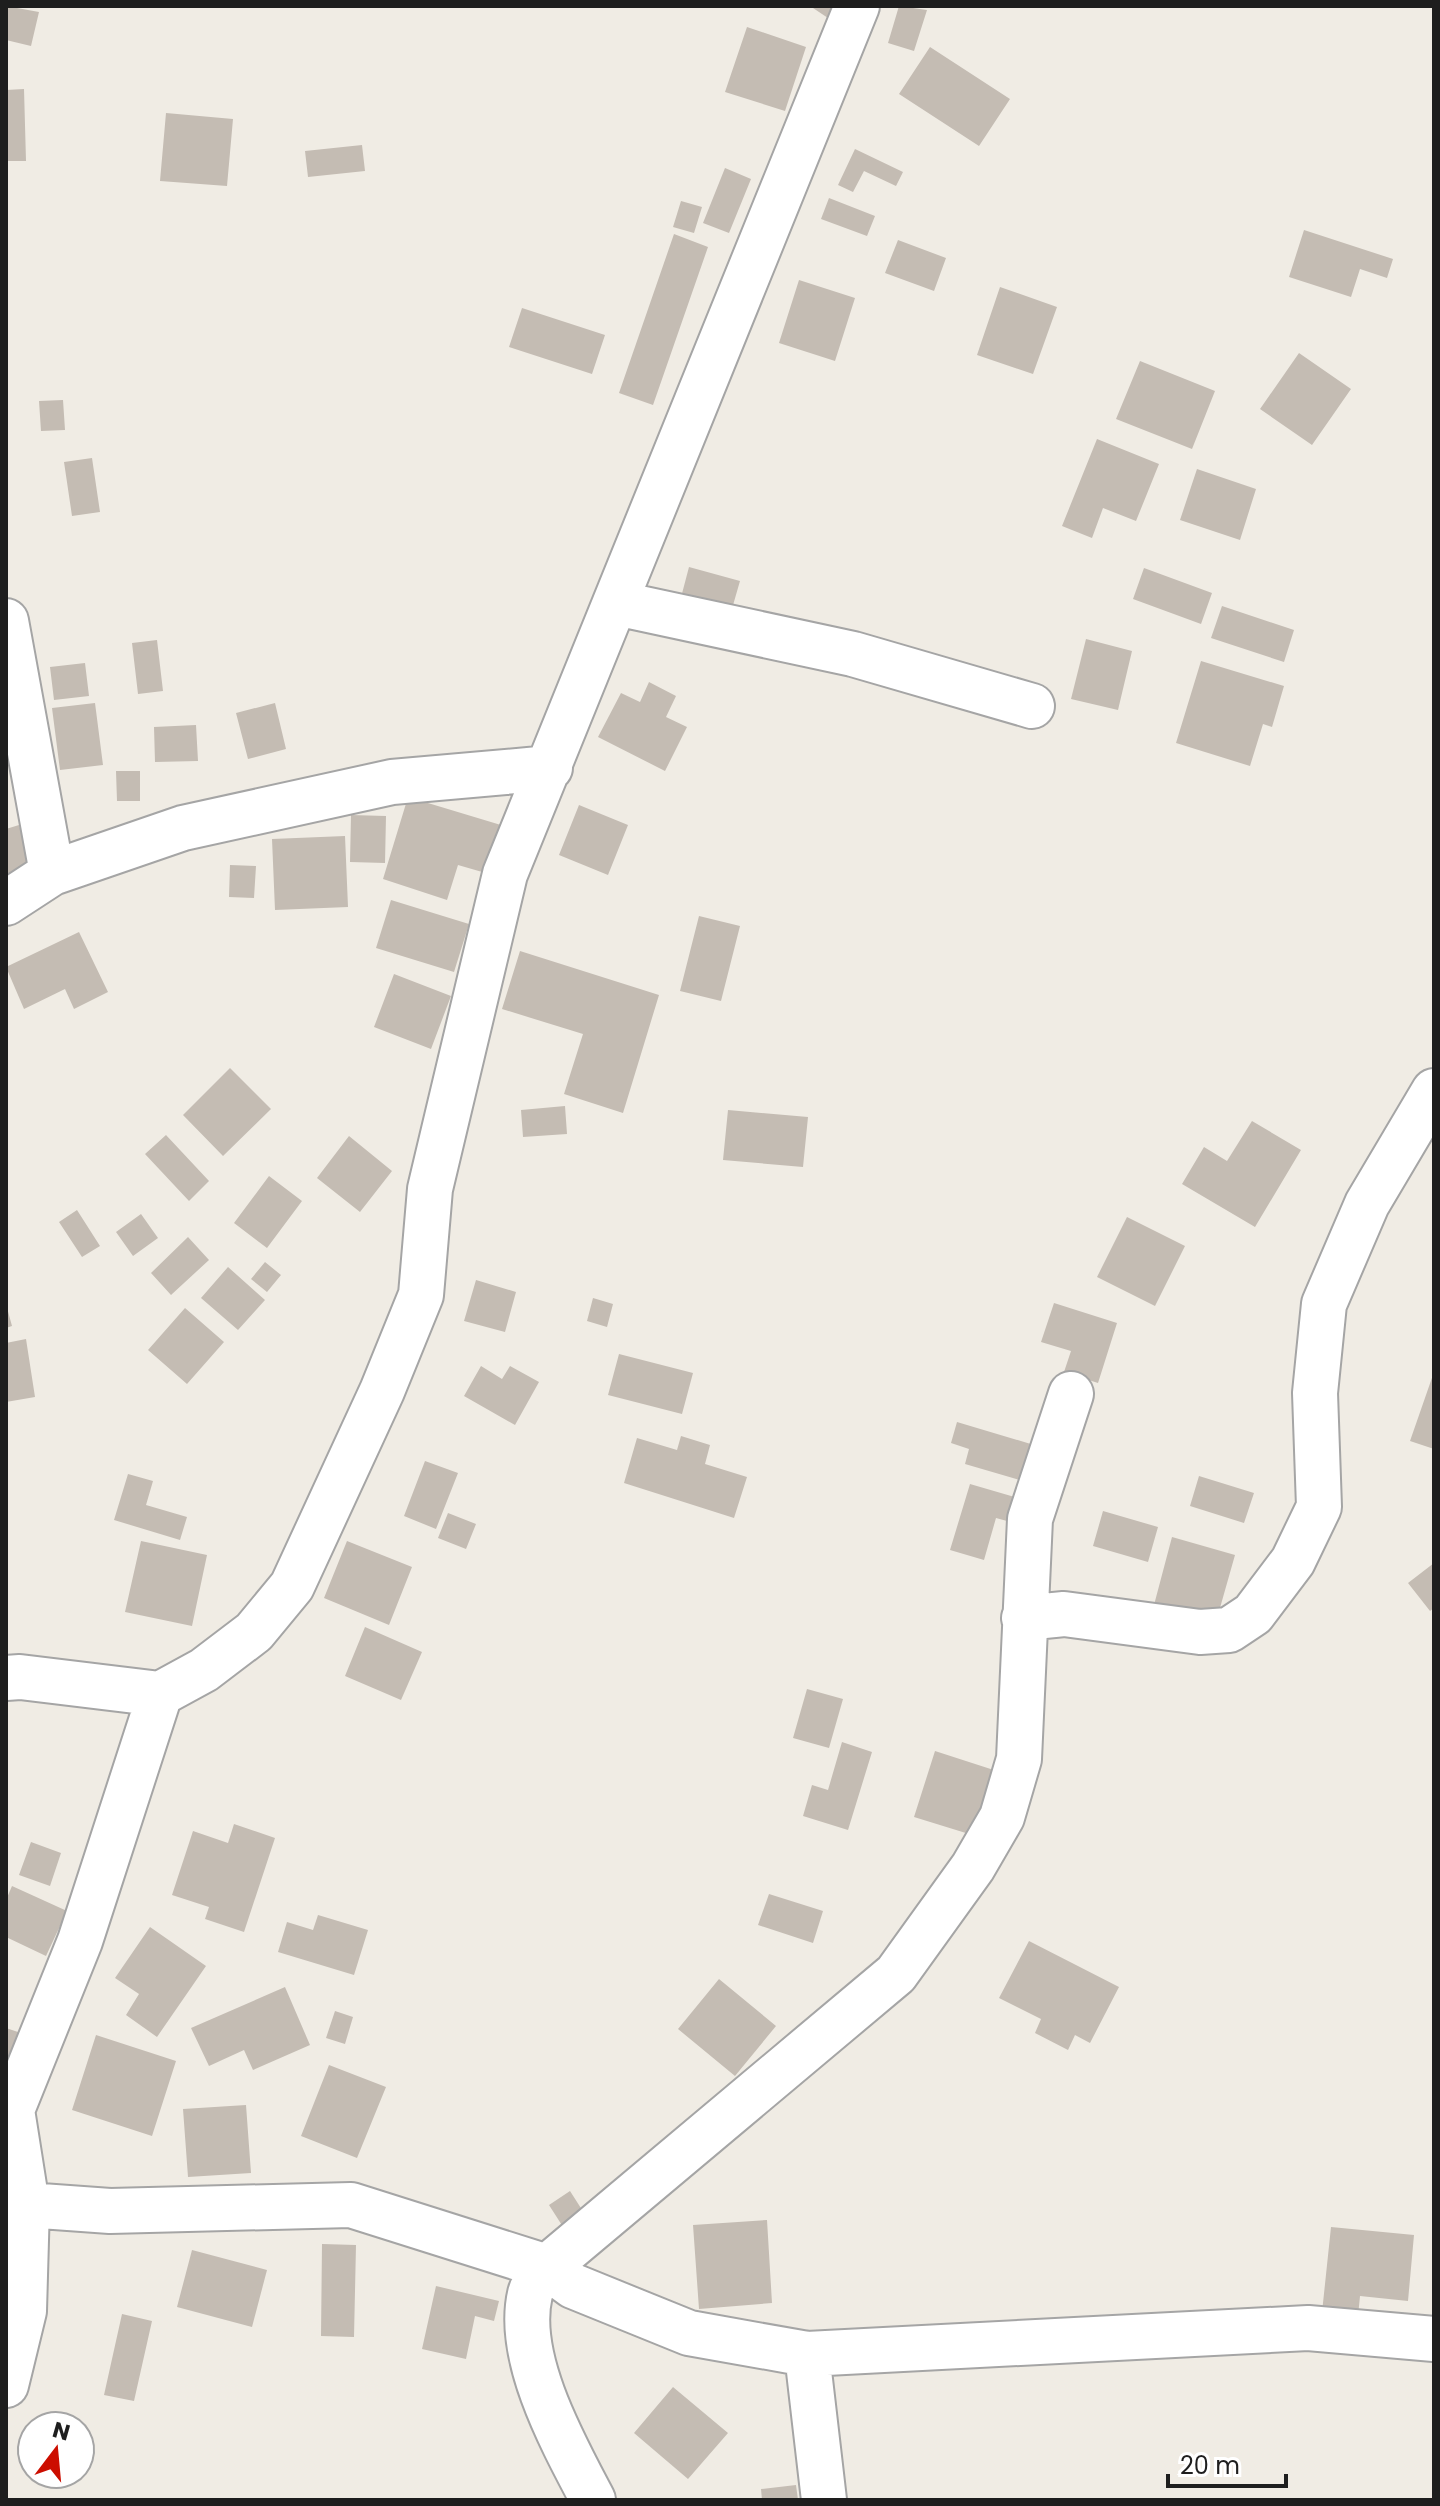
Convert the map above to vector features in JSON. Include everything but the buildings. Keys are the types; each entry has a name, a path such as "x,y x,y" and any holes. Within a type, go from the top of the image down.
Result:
{"street":[{"path":"6,1678 20,1677 160,1694 204,1670 254,1632 292,1586 382,1391 421,1295 430,1189 505,874 857,6"},
{"path":"616,603 853,654 1032,706"},
{"path":"6,621 52,873"},
{"path":"6,903 52,873 183,828 392,782 550,768"},
{"path":"1024,1618 1064,1614 1200,1632 1229,1630 1253,1614 1293,1561 1319,1507 1315,1393 1324,1304 1367,1204 1434,1091"},
{"path":"593,2500 552,2421 530,2347 530,2292 547,2267 896,1974 973,1867 1002,1817 1019,1759 1030,1519 1071,1394"},
{"path":"6,2385 24,2311 27,2205 9,2108 80,1941 160,1694"},
{"path":"27,2205 110,2211 351,2205 547,2267 573,2286 689,2333 807,2354 1308,2328 1434,2339"},
{"path":"807,2354 824,2500"}]}
